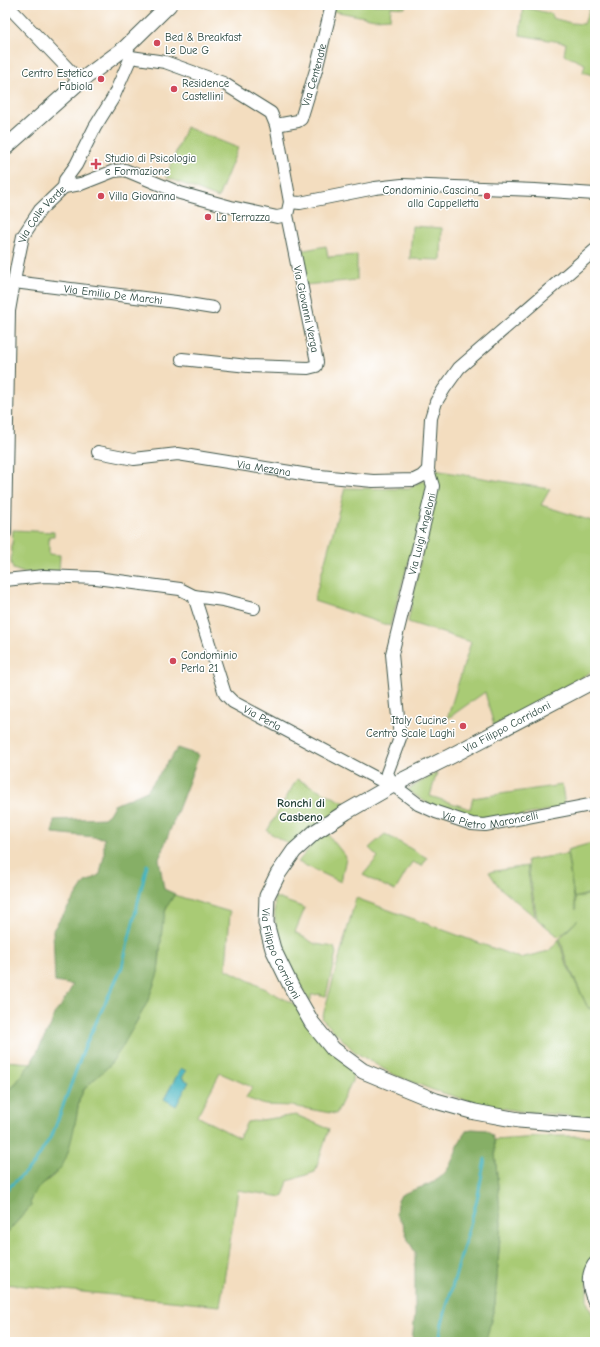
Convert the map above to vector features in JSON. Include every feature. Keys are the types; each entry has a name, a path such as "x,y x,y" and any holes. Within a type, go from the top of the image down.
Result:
{"street":[{"path":"7,5 80,82"},
{"path":"5,148 80,82 128,53 169,5"},
{"name":"Via Centenate","path":"276,125 298,121 301,119 316,70 332,5"},
{"path":"128,53 166,62 223,83 271,113 276,125 290,202 300,203 375,188 402,185 535,190 595,194"},
{"name":"Via Colle Verde","path":"5,533 9,311 23,236 40,210 64,187 65,180 76,165 95,128 113,98 128,53"},
{"path":"64,187 81,184 114,171 126,170 180,193 231,207 277,217 287,215"},
{"name":"Via Giovanni Verga","path":"182,359 248,366 308,368 316,366 317,362 287,215 290,202"},
{"name":"Via Luigi Angeloni","path":"393,785 387,773 400,738 392,654 433,486 428,470 431,418 436,402 444,388 459,368 595,250"},
{"name":"Via Emilio De Marchi","path":"14,282 213,308"},
{"name":"Via Mezana","path":"98,452 134,459 178,454 309,475 373,481 414,480 422,476 428,470"},
{"path":"5,580 44,576 96,578 180,589 194,596 223,600 254,608"},
{"name":"Via Perla","path":"194,596 225,694 232,702 378,779 393,785"},
{"name":"Via Filippo Corridoni","path":"594,1126 519,1120 475,1112 436,1101 363,1071 334,1049 312,1023 292,988 273,949 266,923 267,896 278,874 294,851 315,832 393,785 465,749 595,680"},
{"name":"Via Pietro Maroncelli","path":"393,785 418,804 436,812 472,824 486,825 595,804"},
{"path":"595,1265 592,1270 590,1281 595,1300"}],"green space":[{"path":"335,5 405,5 405,8 391,7 390,18 375,19 333,11"},
{"path":"591,5 595,5 592,27 595,28 595,76 583,72 585,64 564,55 566,43 520,35 523,7 552,14 552,18 571,23 584,24"},
{"path":"186,127 238,148 218,198 166,177"},
{"path":"412,226 442,228 441,260 410,259"},
{"path":"326,246 328,257 357,255 357,280 305,285 299,251"},
{"path":"434,470 550,489 541,505 595,522 595,593 589,591 595,594 595,670 494,726 485,692 447,719 471,642 408,622 431,509 437,494"},
{"path":"421,481 427,482 428,494 390,626 314,601 345,488 409,489"},
{"path":"13,530 54,532 54,536 49,536 49,554 60,555 59,572 24,573 13,569 11,562"},
{"path":"178,748 199,755 159,859 164,889 175,894 166,908 162,929 158,973 147,1003 121,1049 109,1066 84,1089 79,1100 70,1144 62,1166 37,1190 33,1195 31,1206 5,1235 5,1090 13,1087 31,1063 51,1025 54,1014 61,1006 73,985 55,982 53,930 85,882 100,874 104,856 104,838 53,833 54,820 104,818 109,814 114,805 147,791"},
{"path":"437,772 430,796 470,809 473,798 562,785 565,807 483,823 441,812 407,790"},
{"path":"297,779 345,803 345,805 290,845 267,831"},
{"path":"326,832 346,857 341,882 298,862 312,845"},
{"path":"385,834 427,858 422,866 412,862 395,891 363,875 378,857 369,848"},
{"path":"595,842 595,892 574,898 567,850"},
{"path":"567,854 576,910 575,898 595,893 595,1010 587,1007 595,1011 595,1118 517,1111 476,1103 433,1090 392,1074 355,1052 322,1019 356,898 520,958 549,951 559,939 565,961 587,1006 566,960 560,938 578,920 559,937 537,919 527,860"},
{"path":"527,866 535,917 499,887 489,872"},
{"path":"174,895 230,912 226,969 294,1004 353,1072 352,1081 336,1114 292,1106 265,1105 246,1098 252,1087 220,1073 197,1116 239,1138 247,1122 296,1115 329,1129 315,1172 288,1181 283,1197 238,1190 220,1306 5,1284 5,1235 31,1206 30,1200 35,1191 57,1172 70,1140 82,1094 88,1085 112,1061 144,1008 154,986 157,974 165,913 168,904"},
{"path":"274,897 305,908 295,932 315,944 334,947 336,953 326,996 320,996 321,994 311,995 311,1000 309,1000 286,959 277,932"},
{"path":"5,1061 31,1063 13,1087 5,1090"},
{"path":"467,1130 487,1130 492,1135 494,1140 501,1223 495,1304 487,1337 485,1342 412,1342 415,1314 415,1252 408,1240 403,1224 396,1214 397,1203 401,1195 439,1179 450,1165 463,1135"},
{"path":"554,1136 595,1136 595,1258 587,1280 587,1302 595,1320 595,1342 485,1342 495,1304 501,1223 494,1140"}],"water":[{"path":"181,1068 186,1071 182,1078 189,1082 176,1106 164,1099"}],"waterway":[{"path":"5,1191 34,1164 53,1133 85,1046 122,967 147,865"},
{"path":"439,1342 442,1323 477,1200 485,1159"}],"place":[{"name":"Bed & Breakfast Le Due G","path":"157,43"},
{"name":"Centro Estetico Fabiola","path":"101,79"},
{"name":"Residence Castellini","path":"174,89"},
{"name":"Studio di Psicologia e Formazione","path":"96,164"},
{"name":"Villa Giovanna","path":"101,196"},
{"name":"Condominio Cascina alla Cappelletta","path":"487,196"},
{"name":"La Terrazza","path":"208,217"},
{"name":"Condominio Perla 21","path":"173,661"},
{"name":"Italy Cucine - Centro Scale Laghi","path":"463,726"}],"district":[{"name":"Ronchi di Casbeno","path":"301,810"}]}
